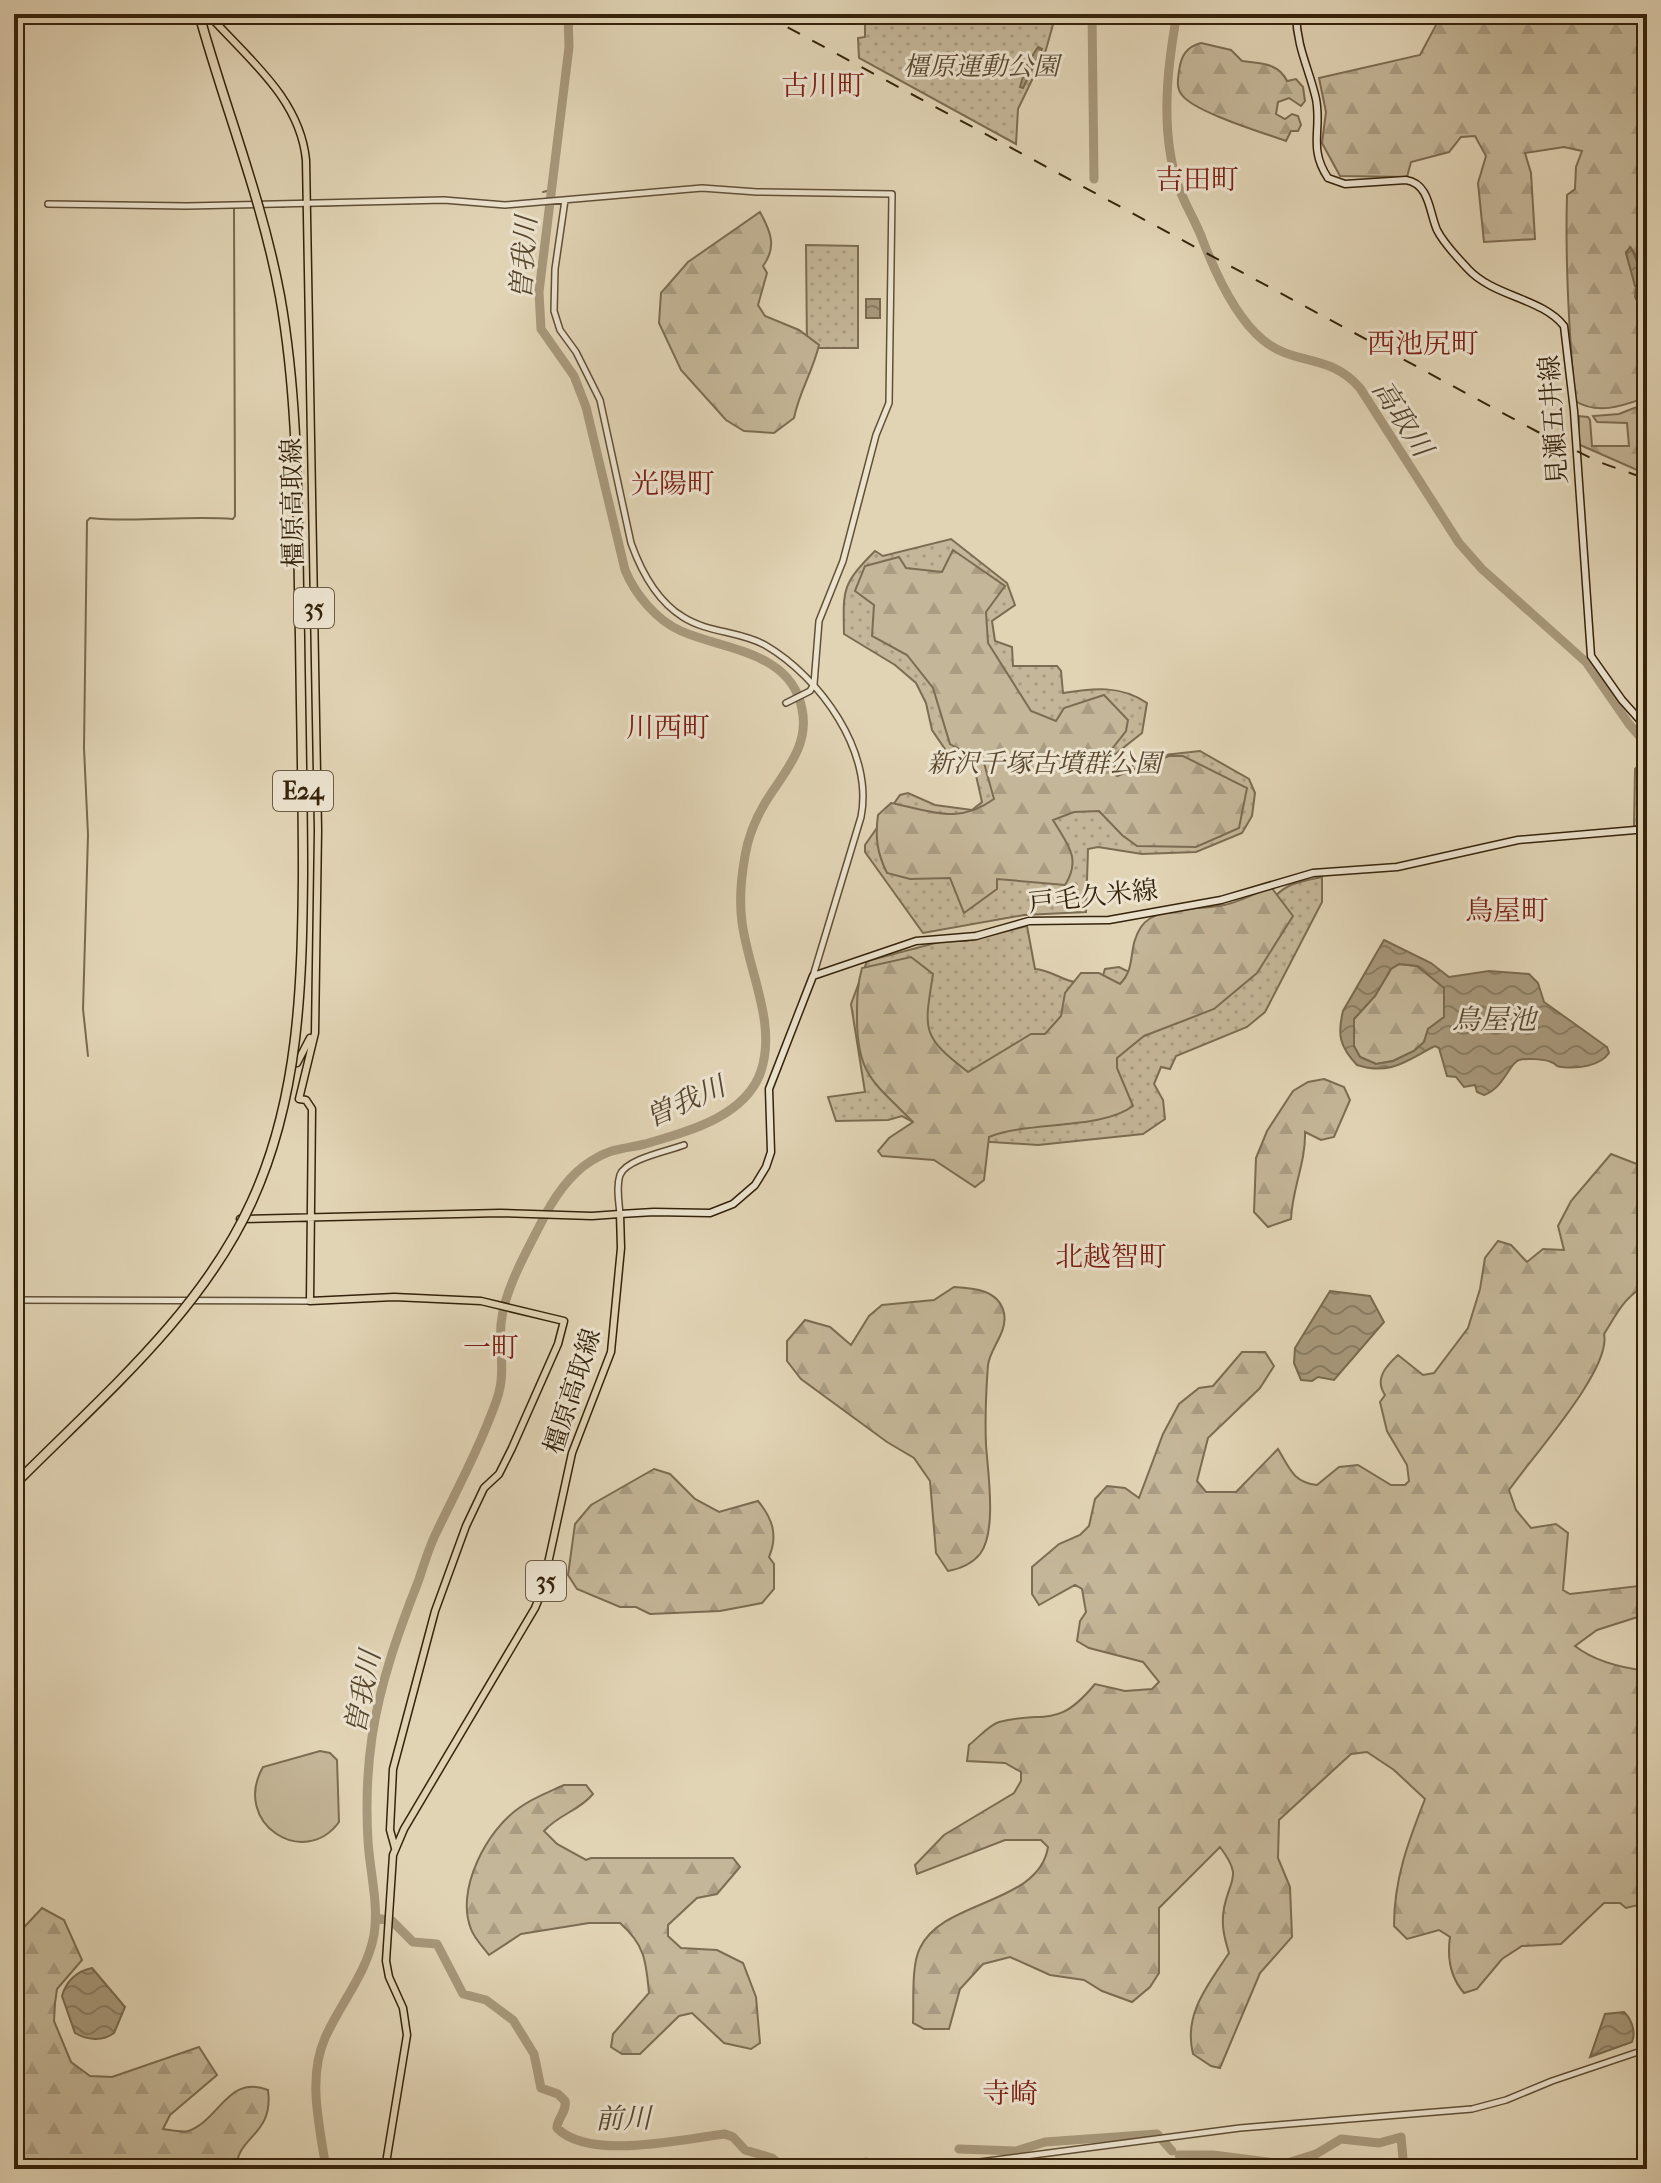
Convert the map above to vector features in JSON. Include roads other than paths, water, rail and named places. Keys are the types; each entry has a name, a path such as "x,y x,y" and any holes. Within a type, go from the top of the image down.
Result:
{"highway":[{"name":"E24","path":"14,1485 154,1344 218,1264 266,1171 284,1111 294,1060 302,936 303,832 296,487 290,368 266,231 199,14"}],"main road":[{"name":"橿原高取線","path":"209,14 282,96 293,112 305,149 318,830 314,1037 299,1099 310,1103 312,1109 310,1301 441,1298 499,1304 564,1321 554,1354 512,1448 499,1474 484,1488 466,1526 435,1611 393,1769 390,1830 395,1848"},
{"name":"見瀬五井線","path":"1296,14 1301,53 1317,106 1316,151 1328,178 1345,184 1406,180 1416,183 1425,195 1438,231 1473,274 1499,290 1551,313 1564,326 1574,411 1591,656 1647,728"},
{"name":"戸毛久米線","path":"813,976 916,941 976,936 1029,921 1109,920 1221,900 1313,873 1397,867 1518,840 1647,829"},
{"path":"240,1219 710,1213 733,1204 755,1185 766,1167 771,1152 769,1089 813,976"},
{"name":"橿原高取線","path":"297,1063 311,1038 314,1015"},
{"name":"橿原高取線","path":"385,2169 407,2035 403,2008 387,1966 395,1848 542,1591 570,1459 611,1352 621,1248 620,1214"}],"street":[{"path":"48,204 187,206 444,200 505,205 702,188 892,194 889,403 876,435 843,561 816,630 812,688"},
{"path":"564,200 555,269 554,311 560,330 576,352 600,400 631,543 639,566 659,595 682,617 765,646 812,688 844,731 861,766 865,798 813,976"},
{"path":"787,703 812,688"},
{"path":"620,1214 618,1190 623,1170 632,1162 684,1145"},
{"path":"14,1300 310,1301"},
{"path":"926,2169 1240,2128 1472,2109 1506,2100 1647,2049"}],"water":[{"path":"1038,47 1042,49 1023,88 1020,87 1026,66"},
{"path":"1630,247 1643,276 1647,275 1647,285 1635,286 1626,253"},
{"path":"866,299 880,299 880,318 866,318"},
{"name":"鳥屋池","path":"1384,940 1431,963 1449,977 1489,971 1529,974 1538,983 1544,1002 1607,1047 1609,1053 1588,1066 1559,1067 1540,1060 1519,1060 1491,1092 1484,1095 1477,1092 1475,1085 1464,1087 1456,1077 1447,1076 1439,1048 1435,1046 1389,1068 1357,1065 1341,1040 1343,1011","holes":["1399,964 1417,966 1444,988 1444,1017 1428,1029 1424,1042 1414,1051 1393,1061 1376,1064 1360,1057 1354,1046 1354,1019 1375,996 1391,969"]},
{"path":"1330,1291 1370,1296 1384,1322 1334,1380 1318,1377 1312,1381 1301,1380 1294,1363 1295,1348"},
{"path":"92,1968 125,2007 114,2033 100,2039 75,2033 62,1996 73,1978"},
{"path":"1624,2012 1632,2026 1632,2042 1590,2057 1605,2014"}],"waterway":[{"name":"曽我川","path":"326,2169 316,2103 320,2054 331,2025 366,1962 374,1935 374,1888 367,1802 375,1717 390,1658 429,1549 477,1449 497,1399 502,1371 501,1324 506,1299 549,1208 560,1190 582,1167 611,1151 696,1128 729,1111 753,1087 761,1071 766,1034 742,922 742,872 755,822 793,759 802,736 802,709 795,690 784,675 754,655 672,626 655,613 634,588 625,570 586,407 574,376 541,329 539,292 569,47 568,14"},
{"path":"1092,14 1094,179"},
{"name":"高取川","path":"1177,14 1167,100 1172,164 1183,199 1235,307 1253,331 1275,348 1336,369 1360,388 1459,543 1482,569 1586,662 1647,745"},
{"name":"曽我川","path":"543,192 551,190"},
{"path":"321,206 359,204"},
{"path":"374,204 409,204"},
{"path":"264,207 284,207"},
{"path":"88,1056 83,1009 88,835 84,748 87,521 90,518 233,519 235,516 234,208"},
{"name":"前川","path":"376,1918 392,1921 413,1942 437,1944 463,1994 486,2000 513,2020 534,2054 541,2088 558,2094 565,2101 557,2128 572,2138 613,2146 725,2134 733,2137 745,2150 772,2158 783,2167 806,2169"},
{"name":"前川","path":"959,2149 1016,2151 1045,2142 1157,2134 1172,2151"},
{"name":"前川","path":"1179,2155 1213,2155 1284,2164 1316,2154 1341,2139 1379,2143 1401,2137 1404,2169"},
{"name":"前川","path":"839,2169 866,2162"}],"railway":[{"path":"763,14 1538,432 1599,462 1647,479"}],"district":[{"name":"古川町","path":"823,85"},
{"name":"吉田町","path":"1197,179"},
{"name":"西池尻町","path":"1423,343"},
{"name":"光陽町","path":"673,483"},
{"name":"川西町","path":"668,727"},
{"name":"鳥屋町","path":"1507,910"},
{"name":"北越智町","path":"1111,1256"},
{"name":"一町","path":"491,1347"},
{"name":"寺崎","path":"1010,2093"}],"park label":[{"name":"橿原運動公園","path":"981,66"},
{"name":"新沢千塚古墳群公園","path":"1044,763"}]}
